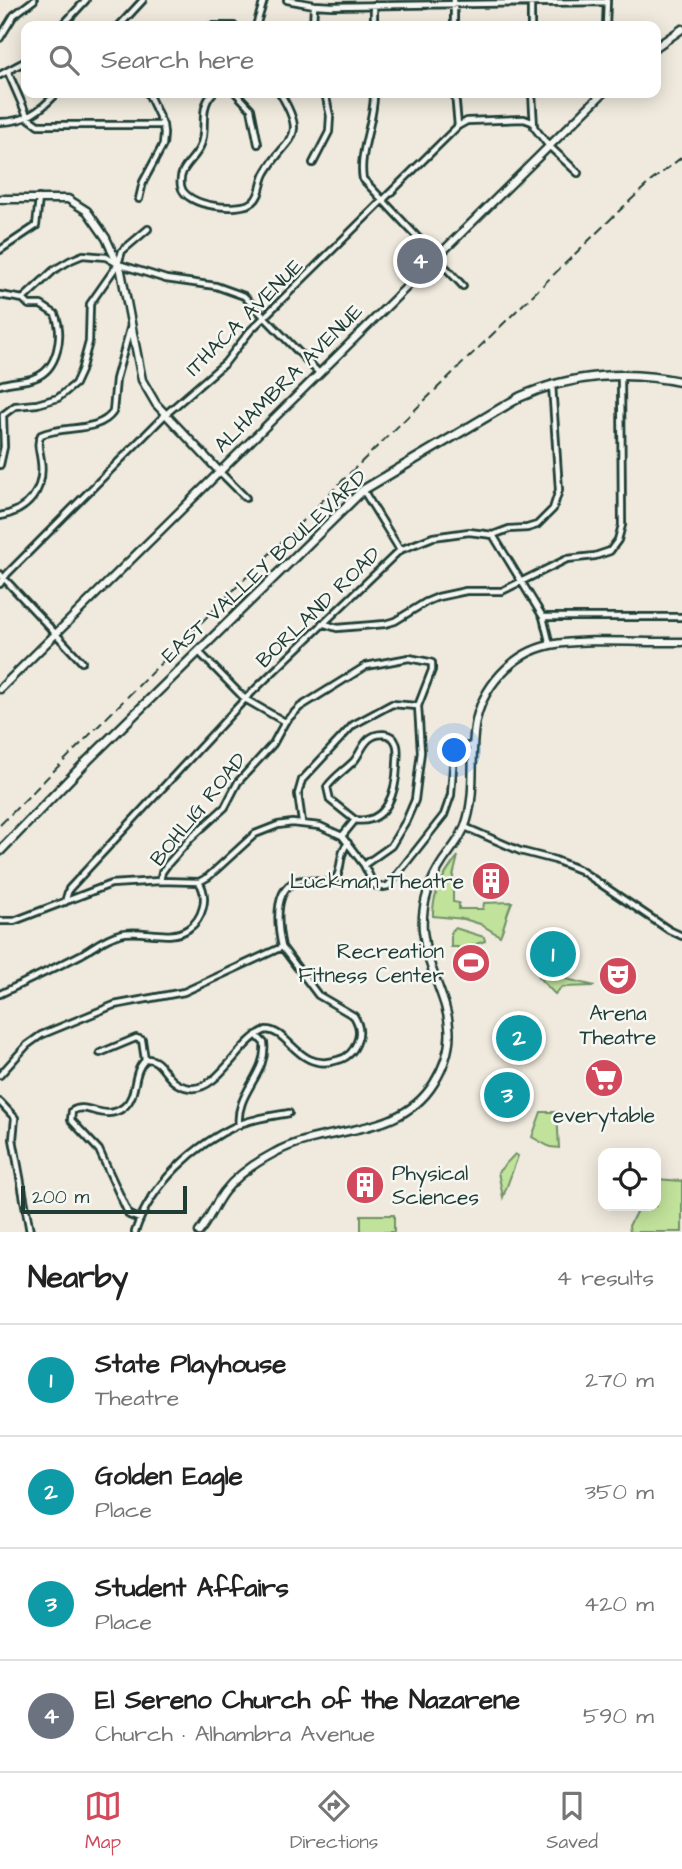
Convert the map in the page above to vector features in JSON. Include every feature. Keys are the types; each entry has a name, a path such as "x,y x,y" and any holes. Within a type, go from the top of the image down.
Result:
{"main road":[{"name":"EAST VALLEY BOULEVARD","path":"0,851 44,804 363,490 520,397 552,384 621,375 682,382"}],"street":[{"path":"0,38 14,15 34,0"},
{"path":"67,21 86,0"},
{"path":"124,21 143,0"},
{"path":"258,21 264,0"},
{"path":"287,0 314,5 607,1 606,21"},
{"path":"454,2 454,21"},
{"path":"531,2 531,21"},
{"path":"313,21 314,5"},
{"path":"374,5 374,21"},
{"path":"661,44 682,30"},
{"path":"0,75 21,64"},
{"path":"8,72 28,118 38,125 163,125"},
{"path":"0,122 16,122 28,118 51,98"},
{"path":"139,199 143,182 163,145 163,125 150,98"},
{"path":"210,98 203,111 202,143 184,170 181,188 193,201 228,206 252,203 258,197 265,173 290,142 293,121 282,98"},
{"path":"241,98 251,109 258,144"},
{"path":"313,163 329,132 330,116 326,98"},
{"path":"374,98 363,179 463,286"},
{"path":"455,98 458,126 467,121 524,119 532,122"},
{"path":"531,98 532,122 548,145 578,173"},
{"name":"ALHAMBRA AVENUE","path":"0,689 598,98"},
{"name":"ITHACA AVENUE","path":"0,584 2,576 166,414 225,363 264,318 458,126"},
{"path":"0,250 37,226 39,198"},
{"path":"0,199 68,200 87,211 106,238 118,264 142,380 166,414 246,498"},
{"path":"0,465 4,447 1,421 5,411 15,406 58,398 75,384 89,342 90,304 118,264 122,251 148,229"},
{"path":"23,299 54,270 83,255 106,257 118,264 166,279 231,289 244,296 318,372"},
{"path":"0,295 23,299 29,305 41,305 55,314 58,337 56,355 43,374 0,385"},
{"path":"0,516 24,508 34,496 41,477 38,442 41,435 50,431 99,424 111,416 116,379 131,325"},
{"path":"322,623 337,628 385,624 438,597 466,592 502,591 567,559 595,556 610,551 618,540 622,525 621,375"},
{"name":"BORLAND ROAD","path":"65,902 69,889 245,699 400,550 433,537 469,532 493,535 509,529 527,528 548,517 559,490 552,384"},
{"path":"363,490 400,550"},
{"path":"493,535 543,617 550,645"},
{"path":"2,576 82,662"},
{"path":"543,617 682,617"},
{"path":"199,1232 225,1191 261,1160 293,1144 397,1118 414,1105 433,1084 449,1048 450,1028 445,1002 426,945 423,914 425,899 434,877 466,827 473,790 477,715 494,682 517,660 550,645 682,642"},
{"path":"198,652 245,699 285,722"},
{"name":"BOHLIG ROAD","path":"160,881 167,865 191,838 225,807 238,782 273,744 285,722 300,707 366,666 409,658 432,663 432,670 418,706"},
{"path":"302,822 298,794 302,780 354,725 393,704 418,706 421,752 415,800 391,846 364,865"},
{"path":"388,735 393,738 397,747 393,795 387,806 374,817 365,821 355,820 330,800 327,787 354,761 370,738 388,735"},
{"path":"0,921 14,921 111,884 199,882 255,834 278,825 302,822 320,826 342,836 364,865 374,885 383,887 393,881 444,815 451,795 454,753 459,748 474,744"},
{"path":"342,836 355,820"},
{"path":"466,827 520,851 580,870 682,936"},
{"path":"145,1060 153,1059 159,1063 170,1080 179,1086 193,1089 203,1087 221,1072 251,1038 266,1030 272,1030 302,1055 321,1062 341,1060 353,1051 359,1030 354,1016 318,995 282,947 278,905 285,890 296,882 333,882 339,873 341,855 348,844"},
{"path":"0,994 117,934 145,931 171,935 190,928 202,910 205,898 199,882"},
{"path":"0,1075 27,1045 41,1035 114,1005 184,992 282,947"},
{"path":"239,1125 240,1103 265,1057 264,1043 256,1035"},
{"path":"100,1053 136,1038 142,1040 145,1060 139,1068 130,1102 122,1109 108,1114 76,1108 70,1115 75,1125 99,1150 129,1215 140,1219"},
{"path":"0,1102 15,1118 13,1139 30,1232"},
{"path":"135,1232 140,1219 164,1182 184,1160 212,1139 239,1125 289,1113"},
{"path":"205,1224 205,1232"}],"green space":[{"path":"458,856 453,876 453,902 459,903 459,909 483,909 484,903 512,902 500,936 480,924 464,919 433,916 434,900 440,885"},
{"path":"455,928 484,937 485,941 464,948 463,968 459,969 458,947 451,947 451,931"},
{"path":"541,973 595,986 562,987 555,994 538,977"},
{"path":"541,1112 557,1112 559,1148 550,1147 532,1137"},
{"path":"515,1154 518,1156 503,1197 498,1172"},
{"path":"661,1179 682,1181 682,1232 630,1232 629,1226 636,1211 661,1211"},
{"path":"361,1215 394,1215 394,1232 361,1232"}],"railway":[{"path":"0,825 348,475 618,212 682,157"}],"place":[{"name":"El Sereno Church of the Nazarene","path":"420,261"},
{"name":"Luckman Theatre","path":"491,881"},
{"name":"State Playhouse","path":"553,954"},
{"name":"Recreation Fitness Center","path":"471,963"},
{"name":"Arena Theatre","path":"618,976"},
{"name":"Golden Eagle","path":"519,1038"},
{"name":"everytable","path":"604,1078"},
{"name":"Student Affairs","path":"507,1095"},
{"name":"Physical Sciences","path":"365,1185"}]}
